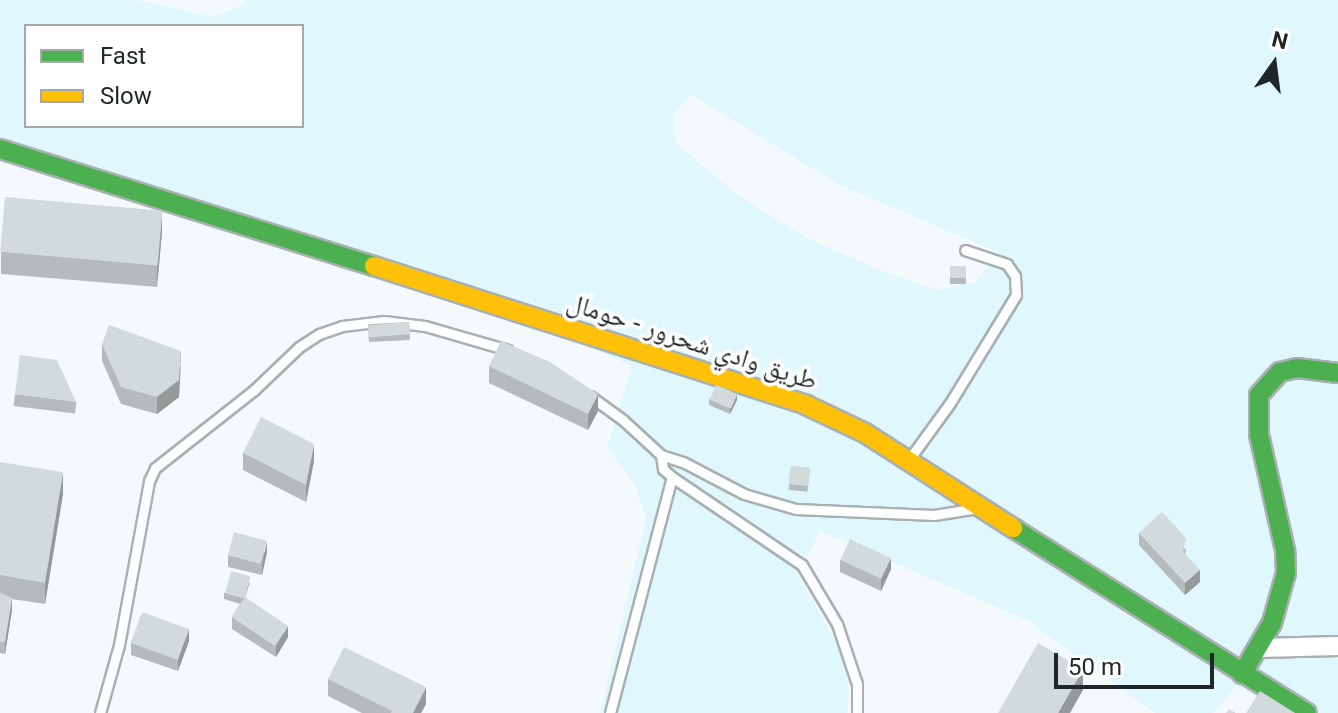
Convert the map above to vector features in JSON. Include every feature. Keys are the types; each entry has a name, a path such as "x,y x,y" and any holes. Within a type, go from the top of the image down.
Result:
{"main road":[{"name":"طريق وادي شحرور - حومال","path":"0,149 743,382 853,428 1307,713"},
{"path":"1242,674 1260,648 1275,613 1286,573 1285,550 1259,435 1259,395 1280,372 1297,368 1338,373"}],"street":[{"path":"1260,648 1338,646"}],"lane":[{"path":"908,460 950,403 1016,295 1015,276 1007,264 965,250"},
{"path":"100,713 119,645 149,481 155,468 176,449 254,390 299,347 342,326 384,321 425,326 489,342 521,355"},
{"path":"574,385 623,420 661,455 683,462 744,494 796,509 934,515 979,506"},
{"path":"661,455 663,469 672,477 789,553 802,565 837,624 857,684 857,713"},
{"path":"610,713 672,477"}],"shaded area":[{"path":"0,0 136,0 212,17 243,5 246,0 1338,0 1338,713 1283,713 1237,686 1213,713 1155,713 1027,620 820,531 798,574 844,657 849,692 847,713 600,713 646,519 635,485 607,447 632,366 557,332 0,153","holes":["690,94 840,185 1000,253 975,282 938,290 877,269 805,237 736,194 675,142 673,116"]}],"building":[{"path":"5,197 162,211 158,266 0,252"},
{"path":"950,266 966,266 966,278 950,278"},
{"path":"409,322 410,334 369,338 368,326"},
{"path":"109,325 181,351 179,380 157,397 121,387 102,344"},
{"path":"501,341 550,362 598,394 588,414 489,366"},
{"path":"20,355 57,360 76,402 15,394"},
{"path":"716,385 737,394 731,409 710,400"},
{"path":"261,417 314,444 306,485 243,453"},
{"path":"0,462 63,472 45,583 0,575"},
{"path":"791,466 810,468 808,486 789,484"},
{"path":"1162,512 1186,538 1183,552 1200,570 1185,583 1139,533"},
{"path":"234,532 267,541 261,564 228,555"},
{"path":"850,539 891,558 881,579 840,560"},
{"path":"231,571 250,576 244,598 225,593"},
{"path":"0,593 12,598 5,642 0,642"},
{"path":"245,597 288,626 275,646 232,617"},
{"path":"142,612 189,629 178,660 131,643"},
{"path":"1038,643 1083,669 1058,713 998,713"},
{"path":"344,647 426,687 413,713 391,713 328,679"},
{"path":"1260,691 1295,713 1246,713"}],"traffic: fast":[{"path":"0,149 374,266"},
{"path":"1242,674 1272,623 1286,573 1285,550 1259,435 1259,395 1280,372 1297,368 1338,373"},
{"path":"1013,528 1307,713"}],"traffic: slow":[{"path":"374,266 806,405 865,433 1013,528"}]}
